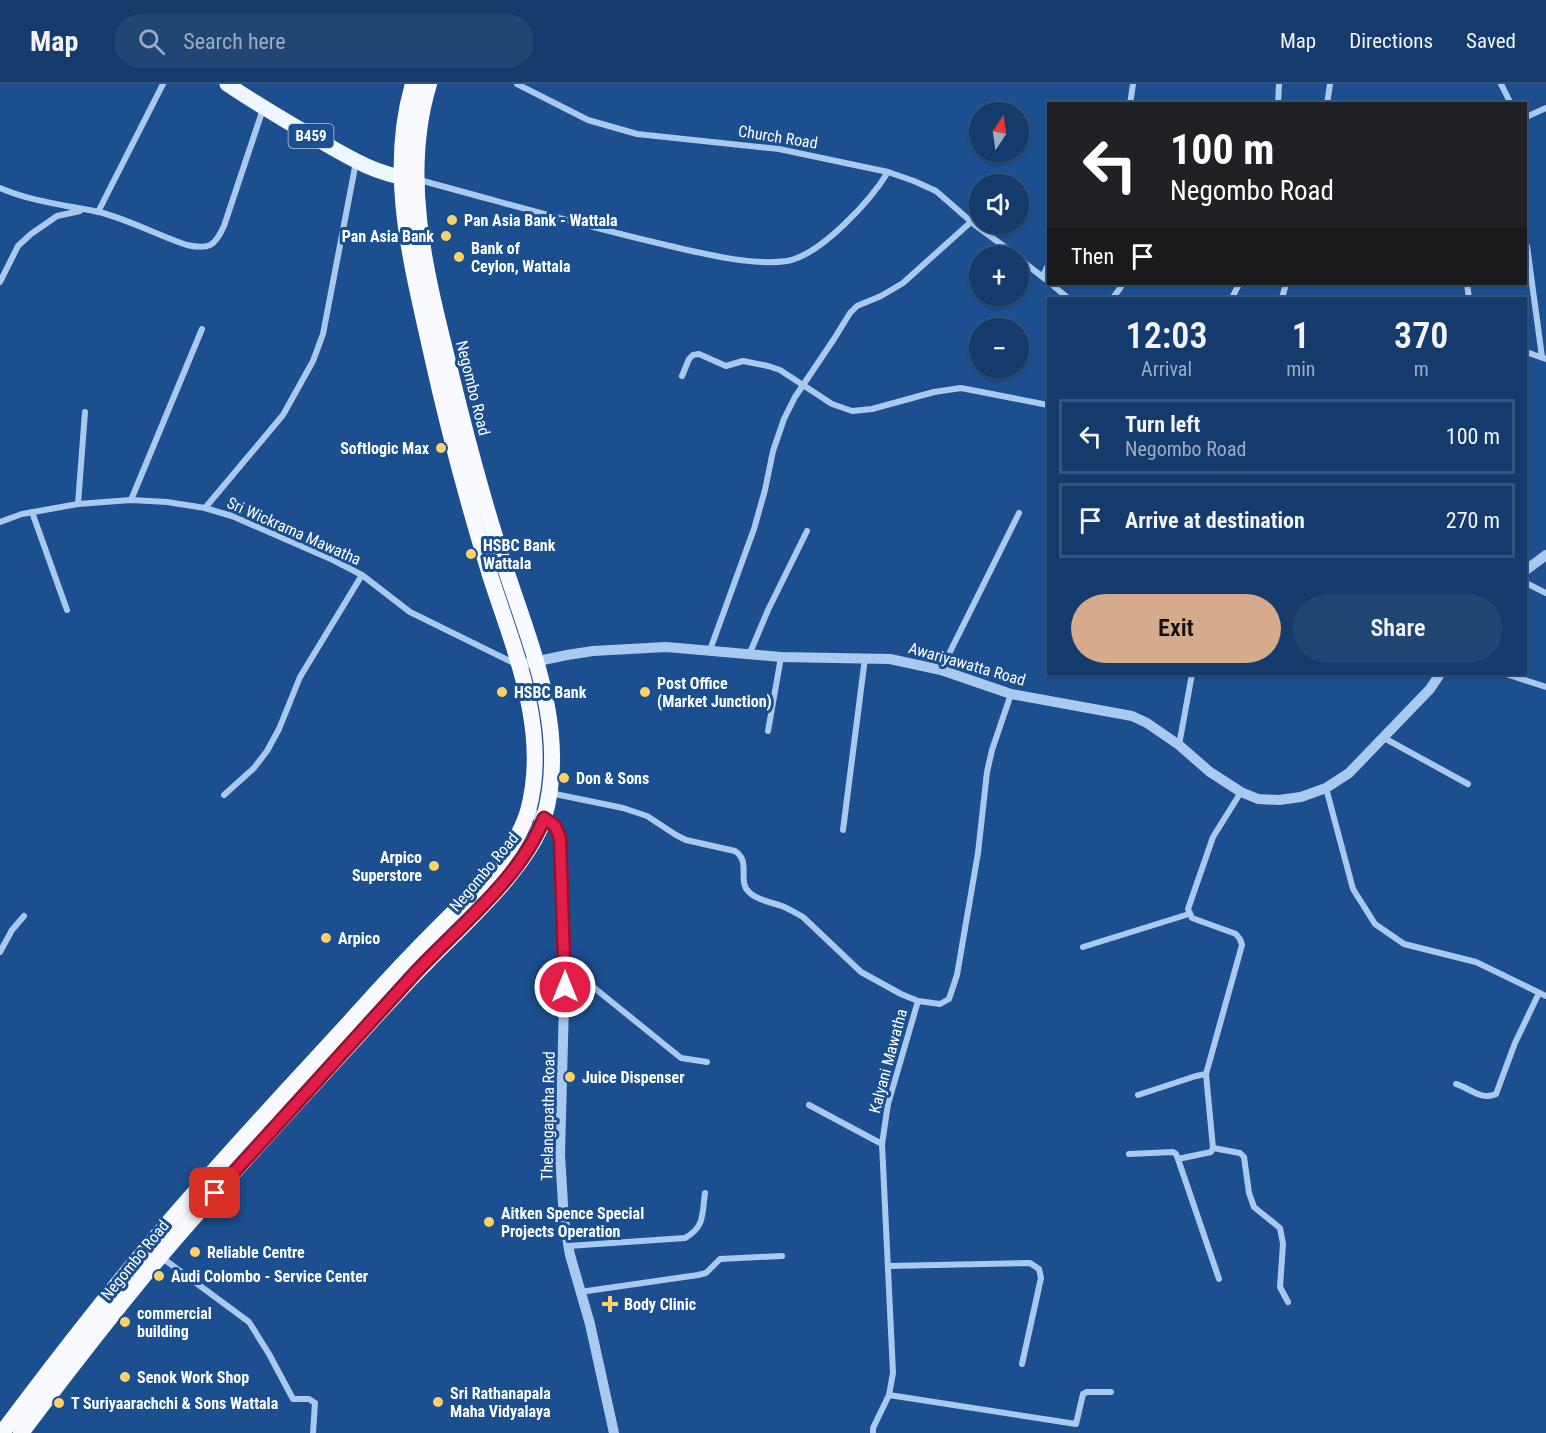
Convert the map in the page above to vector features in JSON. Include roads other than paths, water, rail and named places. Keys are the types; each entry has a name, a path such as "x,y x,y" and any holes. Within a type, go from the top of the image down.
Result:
{"highway":[{"name":"Negombo Road","path":"21,1433 154,1251 513,870 533,843 544,818 553,756 552,733 536,662 490,522 464,428 422,254 403,133 413,84"},
{"name":"Negombo Road","path":"2,1433 364,1006 481,884 508,852 528,812 534,773 535,735 532,712 449,433 410,255 409,178 429,84"}],"main road":[{"name":"B459","path":"226,84 356,162 372,170 409,178"}],"street":[{"path":"98,212 163,84"},
{"name":"Church Road","path":"517,84 588,120 637,134 779,149 888,172 914,180 936,191 969,218"},
{"path":"1130,102 1133,84"},
{"path":"1278,102 1279,84"},
{"path":"1327,102 1330,84"},
{"path":"1501,84 1510,102"},
{"path":"0,188 39,201 98,212 128,221 187,245 204,247 213,245 224,226 263,108"},
{"path":"1527,117 1546,108"},
{"path":"205,508 283,415 314,362 322,334 356,162"},
{"path":"409,178 638,239 718,256 787,261 800,257 816,247 847,222 888,172"},
{"path":"0,282 18,246 30,234 57,216 82,210"},
{"path":"710,650 754,529 773,451 784,418 803,385 850,313 857,306 903,283 969,224"},
{"name":"Church Road","path":"989,234 1004,246"},
{"path":"1527,246 1544,358 1527,351"},
{"name":"Church Road","path":"1029,265 1047,279"},
{"path":"1043,276 1047,267"},
{"name":"Church Road","path":"1053,285 1067,297"},
{"path":"131,500 202,329"},
{"path":"682,376 689,359 699,354 726,366 742,361 780,370 832,404 852,411 872,409 961,388 1047,405"},
{"path":"78,504 85,412"},
{"name":"Sri Wickrama Mawatha","path":"0,522 32,512 78,504 131,500 167,502 205,508 242,521 333,560 362,575 410,612 519,665"},
{"path":"32,512 67,610"},
{"path":"941,669 1019,513"},
{"path":"749,655 768,610 807,531"},
{"path":"1527,569 1546,555"},
{"path":"224,795 254,768 267,751 279,729 300,677 362,575"},
{"path":"1527,584 1546,593"},
{"name":"Awariyawatta Road","path":"519,665 593,651 666,648 781,657 890,659 941,669 1011,694 1132,716 1147,723 1210,772 1240,792 1258,799 1279,800 1301,797 1326,788 1349,773 1430,689 1439,675"},
{"path":"768,731 781,657"},
{"path":"843,830 865,658"},
{"path":"1179,746 1192,675"},
{"path":"1509,675 1546,687"},
{"name":"Kalyani Mawatha","path":"873,1433 873,1428 889,1395 892,1373 882,1144 888,1104 918,1001 940,1004 949,999 957,975 978,853 987,772 1011,694"},
{"path":"1384,738 1468,784"},
{"path":"1326,788 1353,888 1375,924 1404,944 1476,962 1546,996"},
{"path":"1213,1149 1206,1074 1242,945 1236,934 1192,918 1188,909 1214,837 1240,792"},
{"path":"549,793 623,808 647,816 686,840 735,851 744,860 743,882 749,893 803,917 861,972 918,1001"},
{"path":"528,812 544,818"},
{"name":"Thelangapatha Road","path":"544,818 555,826 560,838 565,965 560,1155 564,1220 568,1246 592,1336 614,1433"},
{"path":"1083,947 1189,914"},
{"path":"0,952 12,930 24,916"},
{"path":"565,965 681,1058 707,1062"},
{"path":"1456,1084 1481,1096 1496,1095 1515,1043 1539,993"},
{"path":"1138,1095 1206,1074"},
{"path":"809,1105 882,1144"},
{"path":"1179,1159 1211,1152 1213,1149 1240,1153 1244,1158 1249,1193 1254,1207 1280,1228 1283,1245 1280,1287 1288,1302"},
{"path":"1129,1154 1173,1152 1176,1154 1219,1279"},
{"path":"568,1246 685,1238 696,1232 701,1224 705,1193"},
{"path":"154,1251 249,1322 290,1394 294,1398 309,1399 315,1403 313,1433"},
{"path":"580,1292 698,1275 706,1272 720,1259 782,1256"},
{"path":"888,1266 1030,1263 1039,1269 1041,1278 1022,1364"},
{"path":"889,1395 1076,1424 1083,1394 1112,1392"}],"place":[{"name":"Pan Asia Bank - Wattala","path":"452,220"},
{"name":"Pan Asia Bank","path":"446,236"},
{"name":"Bank of Ceylon, Wattala","path":"459,257"},
{"name":"Softlogic Max","path":"441,448"},
{"name":"HSBC Bank Wattala","path":"471,554"},
{"name":"HSBC Bank","path":"502,692"},
{"name":"Post Office (Market Junction)","path":"645,692"},
{"name":"Don & Sons","path":"564,778"},
{"name":"Arpico Superstore","path":"434,866"},
{"name":"Arpico","path":"326,938"},
{"name":"Juice Dispenser","path":"570,1077"},
{"name":"Aitken Spence Special Projects Operation","path":"489,1222"},
{"name":"Reliable Centre","path":"195,1252"},
{"name":"Audi Colombo - Service Center","path":"159,1276"},
{"name":"Body Clinic","path":"610,1304"},
{"name":"commercial building","path":"125,1322"},
{"name":"Senok Work Shop","path":"125,1377"},
{"name":"Sri Rathanapala Maha Vidyalaya","path":"438,1402"},
{"name":"T Suriyaarachchi & Sons Wattala","path":"59,1403"}]}
